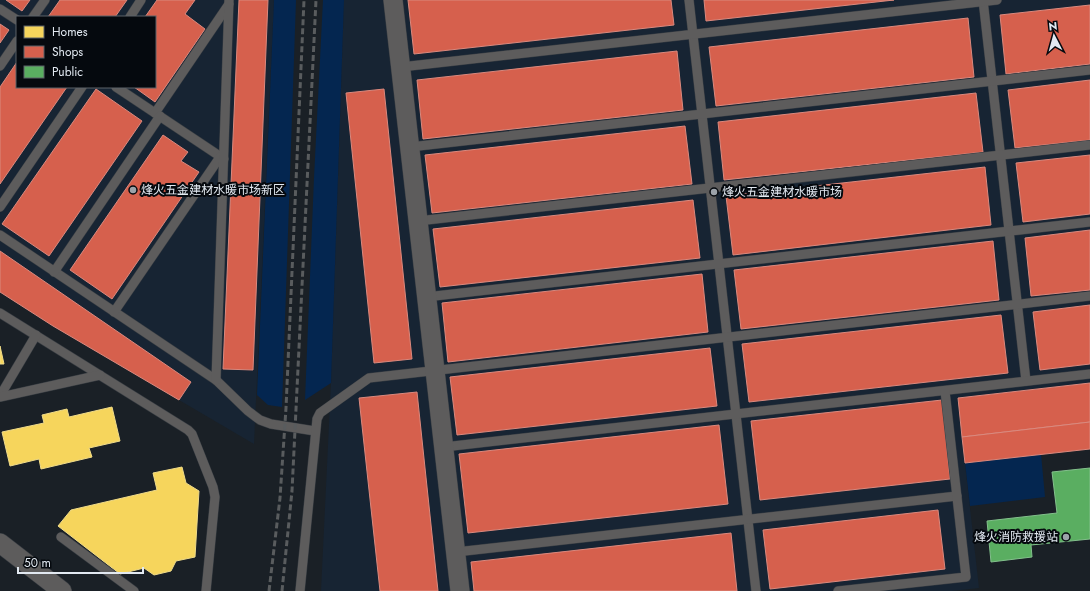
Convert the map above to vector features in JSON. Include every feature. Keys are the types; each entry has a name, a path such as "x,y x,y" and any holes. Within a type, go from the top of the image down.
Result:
{"street":[{"path":"393,0 460,591"},
{"path":"0,543 62,591"}],"lane":[{"path":"35,16 45,0"},
{"path":"131,16 141,0"},
{"path":"689,0 756,591"},
{"path":"401,67 997,0"},
{"path":"983,1 1026,381"},
{"path":"54,272 158,115 229,2"},
{"path":"216,380 222,158 229,2"},
{"path":"0,9 16,19"},
{"path":"0,66 16,42"},
{"path":"410,147 1090,70"},
{"path":"0,207 81,88"},
{"path":"118,88 222,158"},
{"path":"418,221 1090,145"},
{"path":"114,312 222,158"},
{"path":"426,297 1090,222"},
{"path":"0,235 216,380 248,412 260,420 271,424 315,431"},
{"path":"300,591 317,419 320,414 369,378 1090,296"},
{"path":"0,313 188,430 192,434 214,487 215,497 206,591"},
{"path":"0,396 36,335"},
{"path":"444,447 1090,374"},
{"path":"0,396 100,375"},
{"path":"838,591 966,577 945,390"},
{"path":"456,552 957,496"},
{"path":"61,537 134,591"}],"shaded area":[{"name":"烽火五金建材水暖市场新区","path":"0,0 274,0 254,444 53,326 0,292"},
{"path":"274,0 296,0 282,407 268,405 257,395"},
{"path":"323,0 344,0 331,383 305,400 314,178"},
{"name":"烽火五金建材水暖市场","path":"344,0 1090,0 1090,422 962,437 979,588 952,591 321,591 331,383"},
{"path":"1041,454 1045,497 970,506 965,463"}],"building: Homes":[{"path":"0,346 4,364 0,364"},
{"path":"112,407 120,441 89,448 92,457 41,469 39,459 10,466 2,432 44,423 42,415 67,409 69,417"},
{"path":"182,467 186,483 199,491 195,557 176,561 171,571 154,575 144,568 120,574 58,526 71,510 157,490 153,473"}],"building: Shops":[{"path":"6,0 30,0 22,11"},
{"path":"60,0 127,0 116,16 49,16"},
{"path":"157,0 195,0 185,14 205,29 155,102 135,88 156,88 156,16 146,16"},
{"path":"239,0 268,0 253,370 223,369"},
{"path":"408,0 671,0 674,25 414,54"},
{"path":"704,0 894,0 706,21"},
{"path":"1090,5 1090,64 1006,74 1000,15"},
{"path":"968,18 974,77 716,106 709,47"},
{"path":"0,24 9,30 0,43"},
{"path":"677,51 683,110 423,139 417,80"},
{"path":"16,63 16,88 66,88 0,184 0,87"},
{"path":"1090,80 1090,140 1015,148 1008,90"},
{"path":"96,89 142,121 49,256 2,224"},
{"path":"384,89 412,359 374,363 346,93"},
{"path":"976,93 983,152 724,180 718,122"},
{"path":"685,126 692,184 432,213 425,155"},
{"path":"163,135 188,152 181,161 199,172 112,299 70,270"},
{"path":"1090,155 1090,214 1023,222 1016,163"},
{"path":"985,167 991,225 733,255 726,196"},
{"path":"693,200 700,258 440,287 433,229"},
{"path":"1090,230 1090,290 1031,296 1025,238"},
{"path":"993,241 999,300 741,329 734,270"},
{"path":"0,251 191,382 179,400 53,326 0,292"},
{"path":"702,274 708,332 448,362 442,303"},
{"path":"1090,305 1090,364 1040,370 1033,312"},
{"path":"1001,315 1008,373 749,402 742,344"},
{"path":"710,348 717,406 457,435 450,377"},
{"path":"1090,383 1090,422 962,437 958,398"},
{"path":"417,392 438,591 380,591 359,398"},
{"path":"942,400 950,479 760,500 751,421"},
{"path":"1090,422 1090,449 965,463 962,437"},
{"path":"719,425 728,504 468,533 459,454"},
{"path":"938,510 945,569 770,589 763,530"},
{"path":"731,533 737,591 474,591 471,562"}],"building: Public":[{"path":"1090,468 1090,539 1031,545 1032,557 991,562 987,521 1057,513 1052,472"}],"railway":[{"path":"269,591 280,498 286,408 304,0"},
{"path":"282,591 292,491 316,0"}],"place":[{"name":"烽火五金建材水暖市场新区","path":"133,190"},
{"name":"烽火五金建材水暖市场","path":"714,192"},
{"name":"烽火消防救援站","path":"1066,537"}]}
